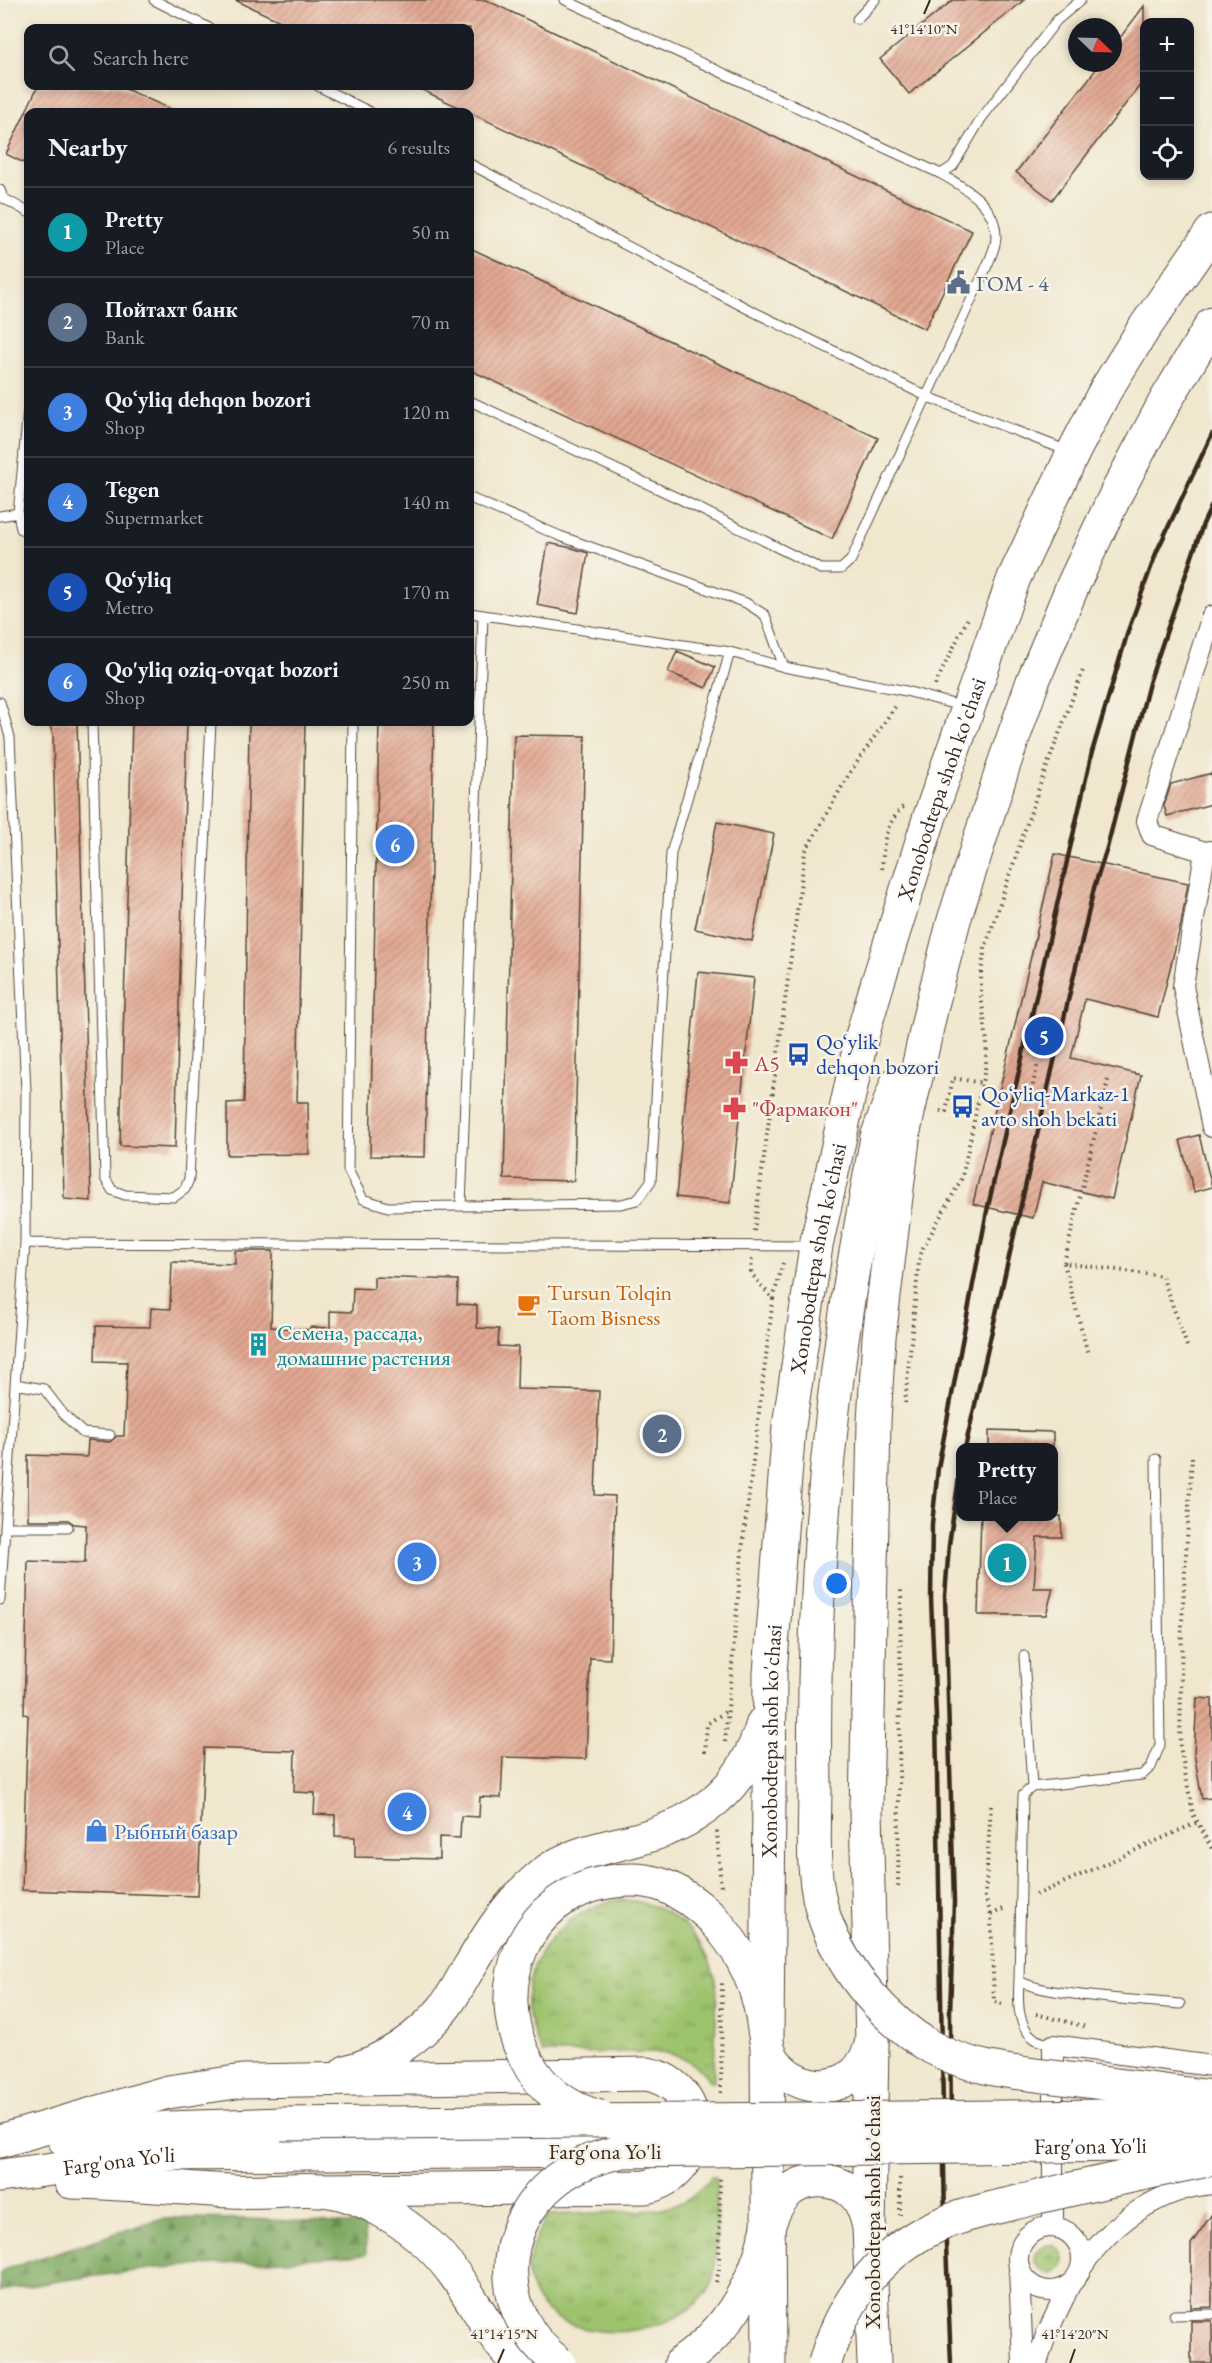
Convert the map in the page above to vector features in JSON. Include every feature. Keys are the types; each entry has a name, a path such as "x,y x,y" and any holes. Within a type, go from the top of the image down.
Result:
{"highway":[{"name":"Xonobodtepa shoh ko'chasi","path":"769,2363 770,2225 767,2040 770,1673 789,1426 816,1246 862,1036 905,891 966,708 1014,578 1073,453 1106,391 1143,330 1212,231"},
{"name":"Xonobodtepa shoh ko'chasi","path":"874,2363 869,2227 872,2042 866,1810 874,1421 879,1337 904,1131 932,1005 954,920 1033,681 1073,585 1141,447 1212,324"},
{"path":"954,920 877,1137 851,1280 832,1410 818,1606 814,1736 815,1844 820,1900 826,1923 849,1966 878,2004 911,2033 948,2055 969,2063 1013,2072 1212,2097"},
{"path":"309,2080 347,2072 372,2063 421,2032 445,2007 500,1918 528,1886 544,1872 583,1853 664,1832 689,1820 712,1804 739,1773 759,1737 770,1673"},
{"path":"559,2363 530,2336 517,2311 511,2284 513,2243 528,2210 554,2182 622,2136 591,2115 564,2102 544,2085 529,2066 516,2038 510,2008 511,1980 519,1954 534,1927 558,1902 571,1894 600,1883 640,1880 662,1885 693,1902 712,1918 734,1943 748,1968 757,1995 772,2058 784,2073 800,2083 818,2086 837,2083 853,2074 866,2060 872,2042"},
{"path":"0,2141 168,2092 243,2081 647,2074 665,2079 680,2092 687,2101 693,2122 691,2144 678,2170 664,2181 646,2187 232,2191 146,2184 0,2181"},
{"name":"Farg'ona Yo'li","path":"622,2136 1212,2115"},
{"name":"Farg'ona Yo'li","path":"0,2146 168,2128 281,2139 622,2136 1212,2144"},
{"name":"Farg'ona Yo'li","path":"0,2176 281,2139"},
{"path":"825,2363 833,2337 845,2311 868,2276 897,2250 928,2230 961,2217 1084,2186 1212,2158"},
{"path":"693,2353 728,2318 746,2290 775,2208 786,2193 802,2184 820,2180 838,2184 854,2194 865,2209 869,2227"},
{"path":"324,2190 381,2210 430,2246 462,2282 496,2337 517,2363"}],"street":[{"path":"1212,616 1147,821 1152,835 1208,851 1183,986 1212,1127"},
{"path":"1053,2227 1053,2045 1212,2067"},
{"path":"1212,2067 1200,2075 1183,2095 1176,2110 1173,2127 1177,2141 1185,2155 1212,2177"},
{"path":"1018,2265 1022,2276 1029,2284 1039,2290 1060,2291 1078,2277 1096,2246 1135,2213 1167,2195 1195,2186 1212,2184"},
{"path":"1023,2363 1018,2256 1026,2238 1043,2228 1053,2227 1063,2230 1073,2236 1080,2245 1083,2256 1082,2267"},
{"path":"1037,2363 1046,2335 1070,2285"}],"lane":[{"path":"154,0 201,24"},
{"path":"474,403 672,495 821,569 841,569 851,560 928,397 987,268 996,238 993,219 976,194 941,174 565,0"},
{"path":"857,19 875,0"},
{"path":"941,174 953,166 981,119 1057,20 1081,0"},
{"path":"326,90 362,108"},
{"path":"474,166 752,311 928,397 1073,453"},
{"path":"0,190 3,198 24,210"},
{"path":"24,451 18,513 21,529 24,531"},
{"path":"474,500 560,536 746,603 765,615 784,667"},
{"path":"0,516 18,513"},
{"path":"474,614 730,652 784,667 906,691 966,708"},
{"path":"461,1206 483,615"},
{"path":"353,726 348,1170 363,1199 388,1207 621,1204 637,1200 651,1181 671,853 730,652"},
{"path":"0,702 10,737 25,1057 25,1243 0,1600"},
{"path":"92,726 105,1178 112,1190 125,1195 174,1197 185,1189 189,1179 211,726"},
{"path":"25,1243 816,1246"},
{"path":"15,1384 44,1389 64,1415 83,1433 110,1435"},
{"path":"1053,2045 1035,2039 1025,2027 1018,2009 1023,1795 1032,1787 1142,1775 1151,1767 1160,1746 1156,1459"},
{"path":"5,1527 68,1527"},
{"path":"1024,1656 1032,1787"},
{"path":"1018,1980 1024,1985 1062,1993 1180,2004"},
{"path":"1174,2315 1212,2314"}],"path":[{"path":"904,1409 919,1261 923,1248 962,1178 987,1055 981,995 981,972 985,948 1041,783 1084,669"},
{"path":"1030,1097 1038,1063"},
{"path":"940,1111 946,1112 953,1078 982,1083"},
{"path":"1088,1354 1064,1263 1108,1080"},
{"path":"1064,1263 1162,1276 1186,1346"},
{"path":"1192,1457 1182,1621 1180,1746 1197,1823 1212,1849"},
{"path":"898,1893 901,1586"},
{"path":"705,1752 707,1724 728,1710"},
{"path":"985,1897 991,1806"},
{"path":"991,1915 1197,1823"}],"green space":[{"path":"616,1900 634,1901 668,1913 682,1923 704,1950 717,1989 714,2082 710,2082 701,2070 689,2061 661,2052 542,2053 532,2027 528,2007 530,1981 535,1964 555,1935 568,1923 599,1905"},
{"path":"711,2177 716,2177 717,2233 714,2275 711,2286 687,2310 654,2326 617,2331 582,2328 552,2314 533,2291 530,2258 548,2215 658,2210 688,2199"},
{"path":"176,2218 365,2225 366,2255 158,2268 0,2291 0,2271 156,2220"},
{"path":"1049,2245 1059,2249 1063,2259 1059,2269 1049,2273 1039,2269 1035,2259 1039,2249"}],"building":[{"path":"235,0 486,0 972,231 925,329 474,115 474,108 460,108 422,90 474,90 474,24 286,24"},
{"path":"953,0 1024,0 909,94 880,59"},
{"path":"1144,6 1144,18 1140,18 1140,85 1052,200 1016,172 1094,72 1122,72 1122,35"},
{"path":"36,90 128,90 168,108 28,108"},
{"path":"24,116 24,163 6,154"},
{"path":"474,250 878,438 832,539 474,372"},
{"path":"548,543 588,553 578,613 537,605"},
{"path":"677,651 715,667 706,688 668,672"},
{"path":"50,726 77,726 91,1201 64,1199 53,735"},
{"path":"132,726 187,726 175,1148 120,1146"},
{"path":"249,726 305,726 297,1102 308,1102 309,1154 227,1155 227,1103 244,1102"},
{"path":"379,726 434,726 425,1157 370,1156"},
{"path":"514,735 585,736 574,1181 504,1179"},
{"path":"1212,773 1212,804 1167,816 1164,806 1171,784"},
{"path":"717,822 774,834 752,941 695,929"},
{"path":"1055,854 1188,883 1181,924 1158,1017 1085,999 1071,1058 1141,1075 1112,1199 1042,1182 1033,1218 973,1204"},
{"path":"698,972 754,978 730,1203 676,1197"},
{"path":"1199,1135 1212,1187 1194,1192 1180,1140"},
{"path":"235,1251 273,1251 271,1327 310,1330 310,1327 330,1328 330,1311 352,1312 353,1288 374,1289 374,1277 458,1280 457,1304 477,1305 477,1328 499,1329 498,1346 518,1347 517,1389 599,1391 595,1495 615,1496 610,1659 590,1658 586,1759 503,1757 501,1798 480,1797 479,1817 461,1816 460,1838 439,1837 439,1859 355,1857 355,1837 335,1836 335,1815 314,1814 315,1793 294,1792 295,1751 204,1748 198,1896 22,1890 28,1715 24,1714 28,1561 85,1563 86,1525 74,1524 68,1520 28,1520 28,1455 87,1457 88,1440 110,1442 117,1436 124,1436 127,1362 95,1361 96,1326 150,1327 151,1308 170,1309 172,1262 235,1264"},
{"path":"989,1430 1053,1432 1053,1443 989,1443"},
{"path":"1058,1516 1061,1516 1062,1537 1037,1537 1034,1588 1053,1588 1046,1615 978,1615 981,1521 1058,1521"},
{"path":"1197,1698 1212,1699 1212,1798 1202,1799 1194,1753"},
{"path":"1212,2214 1212,2307 1191,2308 1191,2244"},
{"path":"1191,2321 1212,2321 1212,2363 1191,2363"}],"railway":[{"path":"951,2363 945,2221 936,1717 931,1599 932,1524 938,1468 987,1211 1092,752 1129,628 1157,551 1212,434"},
{"path":"966,1443 1094,888 1107,848 1149,683 1203,524 1212,505"},
{"path":"951,2129 950,2012 954,1902 945,1596 956,1497"}],"place":[{"name":"ГОМ - 4","path":"958,283"},
{"name":"Qo'yliq oziq-ovqat bozori","path":"395,844"},
{"name":"Qo‘yliq","path":"1044,1036"},
{"name":"Qo‘ylik dehqon bozori","path":"798,1054"},
{"name":"А5","path":"736,1063"},
{"name":"Qoʻyliq-Markaz-1 avto shoh bekati","path":"963,1106"},
{"name":"\"Фармакон\"","path":"734,1108"},
{"name":"Tursun Tolqin Taom Bisness","path":"529,1305"},
{"name":"Семена, рассада, домашние растения","path":"259,1345"},
{"name":"Пойтахт банк","path":"662,1434"},
{"name":"Qoʻyliq dehqon bozori","path":"417,1562"},
{"name":"Pretty","path":"1007,1563"},
{"name":"Tegen","path":"407,1812"},
{"name":"Рыбный базар","path":"96,1831"}]}
